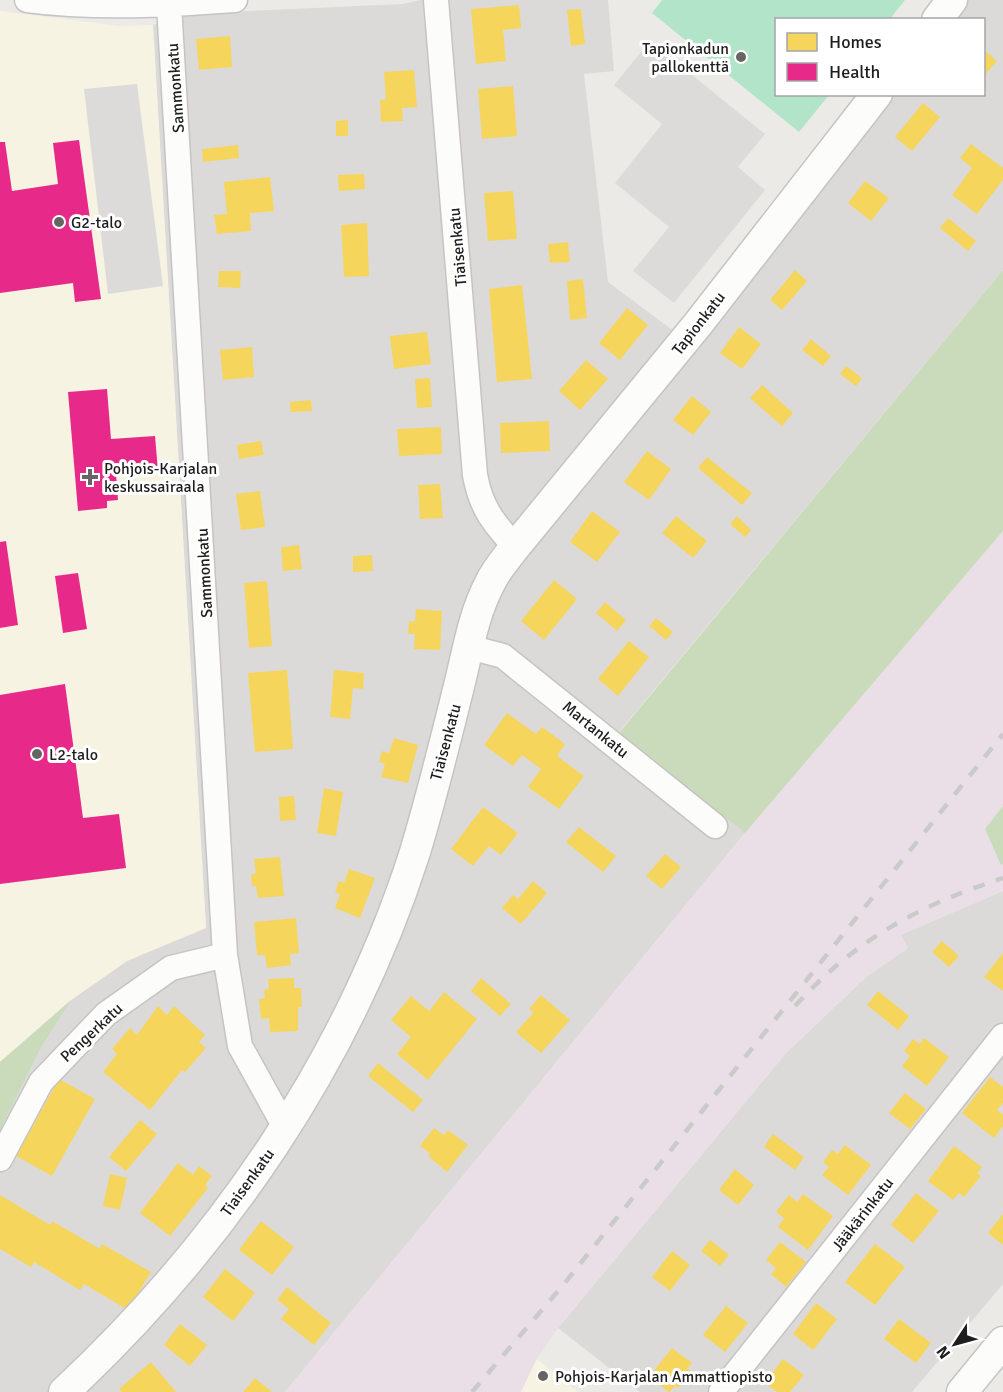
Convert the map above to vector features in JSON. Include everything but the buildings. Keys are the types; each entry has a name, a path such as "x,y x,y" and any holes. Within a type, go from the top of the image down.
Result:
{"street":[{"path":"27,0 68,5 169,5 235,0"},
{"path":"938,18 952,0"},
{"name":"Tiaisenkatu","path":"64,1392 111,1348 160,1296 231,1206 286,1129 339,1035 387,927 414,853 469,647 490,583 514,547 490,518 480,498 475,475 437,2"},
{"name":"Sammonkatu","path":"169,5 225,955 240,1046 286,1129"},
{"name":"Tapionkatu","path":"514,547 698,324 875,96"},
{"name":"Martankatu","path":"469,647 503,656 715,826"},
{"name":"Pengerkatu","path":"0,1159 41,1082 105,1014 171,968 225,955"},
{"name":"Jääkärinkatu","path":"721,1392 1003,1036"},
{"path":"962,1392 1003,1342"}],"shaded area":[{"path":"420,0 608,0 614,71 584,74 608,282 687,341 882,96 985,96 985,18 945,18 960,0 1003,0 1003,270 619,732 745,833 285,1392 0,1392 0,1130 41,1048 71,1000 127,961 206,927 153,25 183,14 403,4"},
{"name":"Pohjois-Karjalan keskussairaala","path":"0,11 119,26 153,25 206,928 127,961 71,1000 0,1062"},
{"path":"650,41 765,134 738,167 765,190 674,303 633,271 669,227 615,183 662,124 614,85"},
{"path":"137,84 163,286 108,294 84,89"},
{"path":"1003,531 1003,806 985,829 1003,864 1003,891 901,935 908,948 866,977 786,1053 558,1328 537,1359 521,1392 285,1392 745,833"},
{"path":"1003,891 1003,1284 912,1392 640,1392 558,1328 786,1053 866,977 908,948 900,935"},
{"name":"Pohjois-Karjalan Ammattiopisto","path":"537,1359 578,1392 521,1392"}],"green space":[{"name":"Tapionkadun pallokenttä","path":"662,0 905,0 891,18 775,18 775,96 828,96 799,132 652,13"},
{"path":"1003,270 1003,531 745,833 619,733"},
{"path":"1003,806 1003,864 1001,865 985,829"},
{"path":"71,1000 41,1048 0,1130 0,1062"}],"railway":[{"path":"472,1392 564,1284 1003,734"},
{"path":"795,1006 841,962 890,927 943,900 1003,878"}],"place":[{"name":"Tapionkadun pallokenttä","path":"741,57"},
{"name":"G2-talo","path":"59,222"},
{"name":"Pohjois-Karjalan keskussairaala","path":"90,477"},
{"name":"L2-talo","path":"37,754"},
{"name":"Pohjois-Karjalan Ammattiopisto","path":"543,1376"}]}
